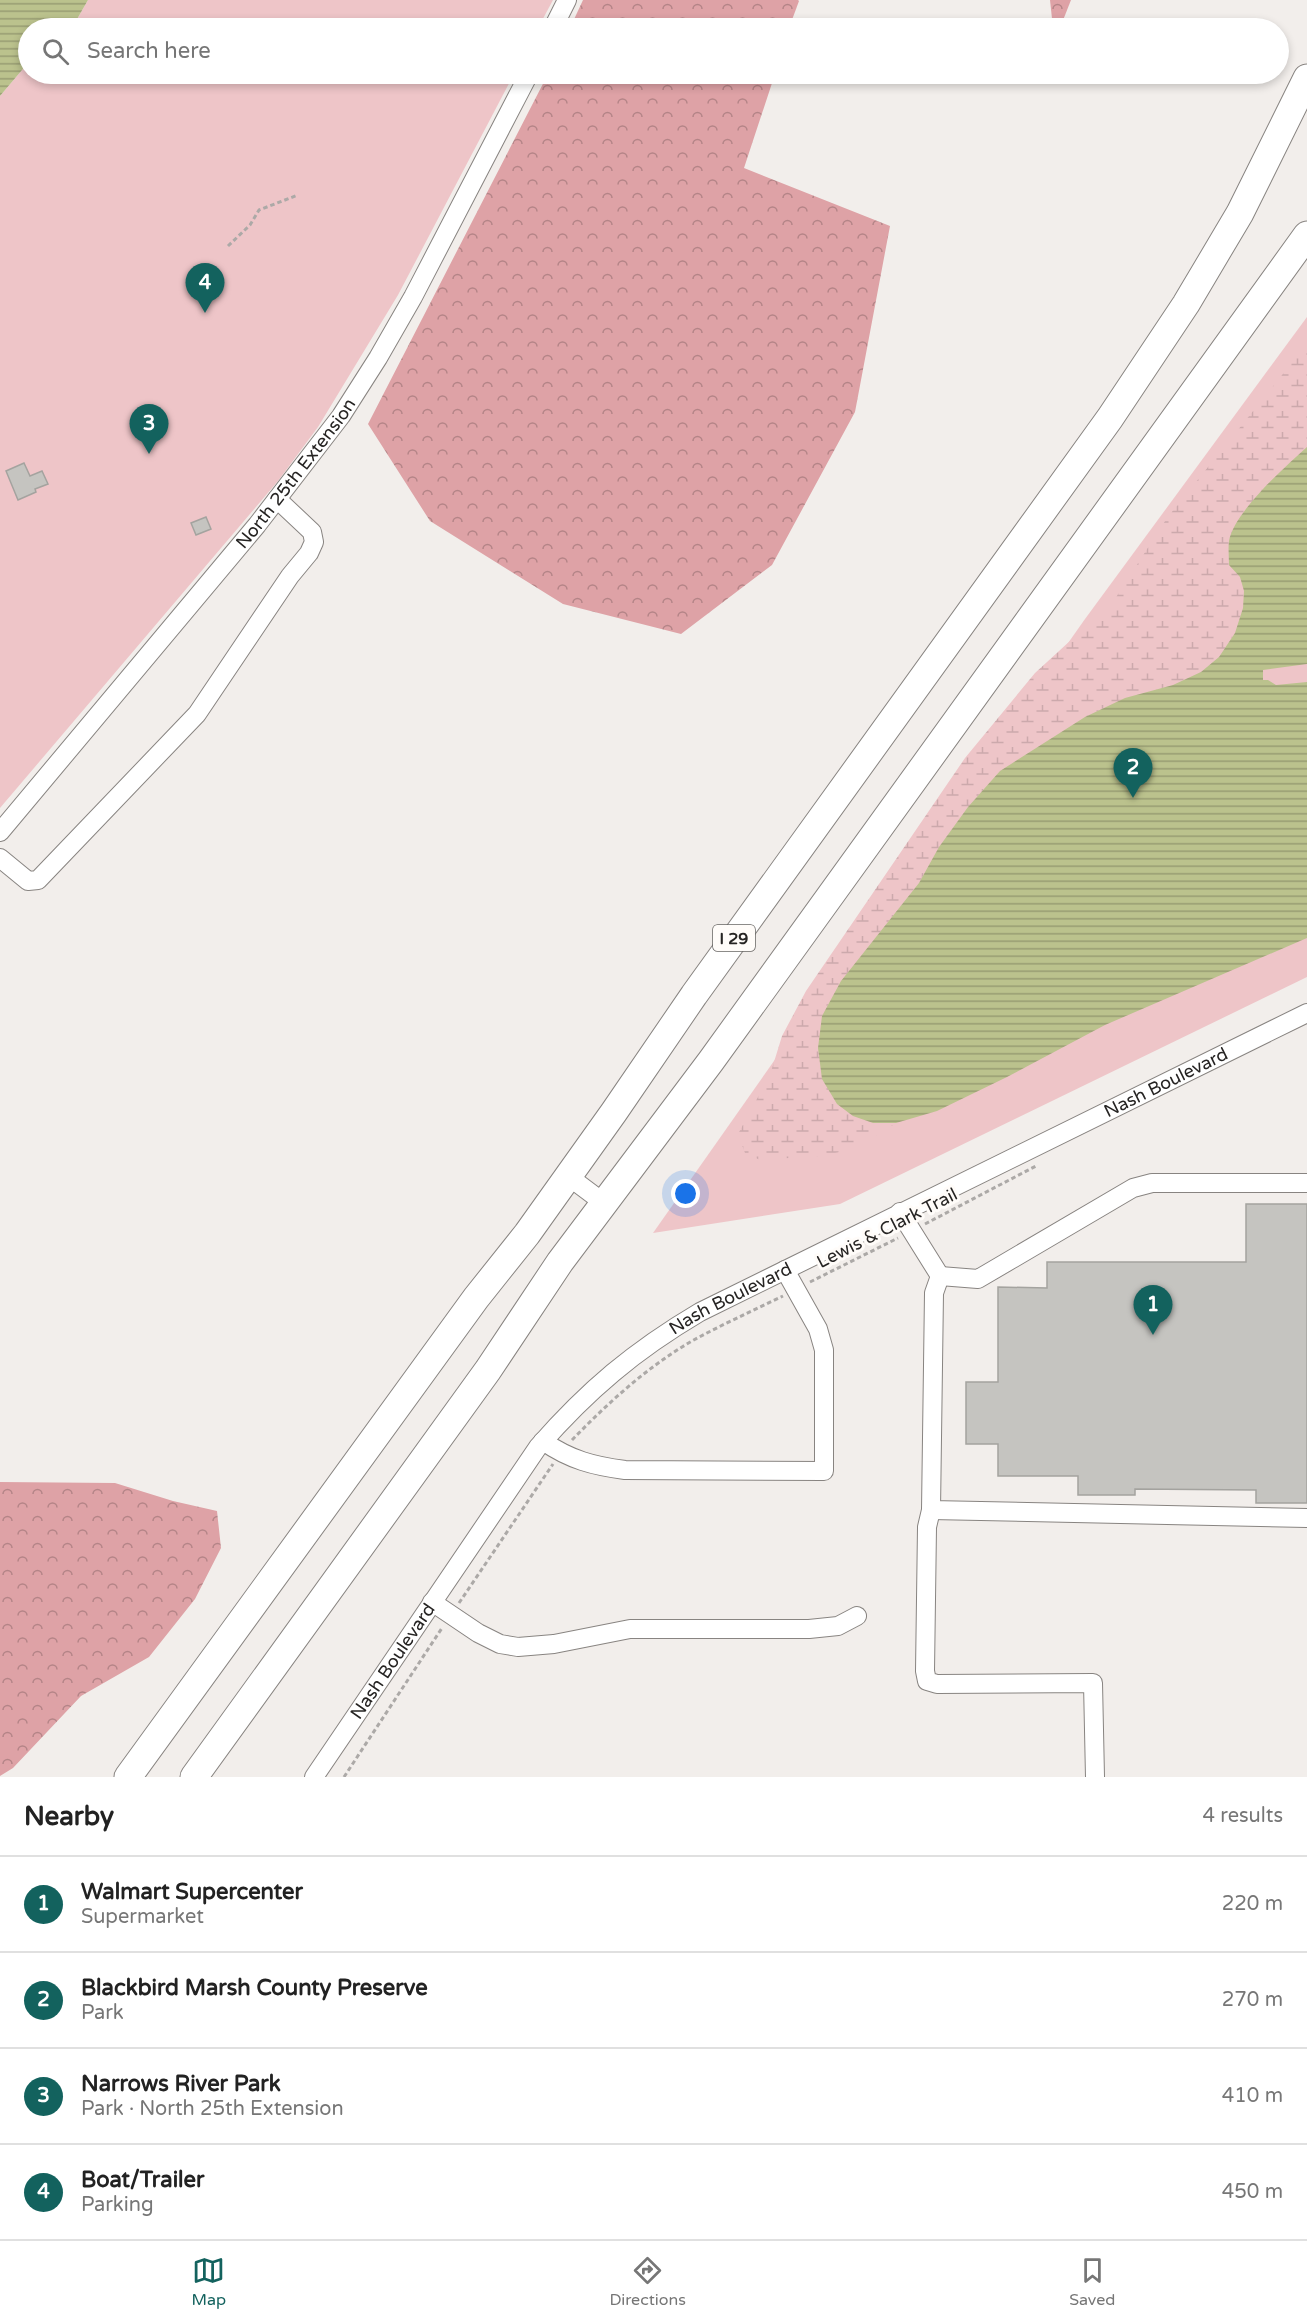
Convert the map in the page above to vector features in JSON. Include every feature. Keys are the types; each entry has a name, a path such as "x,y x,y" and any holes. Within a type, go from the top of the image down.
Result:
{"highway":[{"name":"I 29","path":"128,1777 462,1317 527,1234 694,994 1116,409 1186,304 1240,213 1307,78"},
{"path":"194,1777 488,1370 560,1262 711,1061 1307,236"}],"street":[{"path":"558,18 567,0"},
{"name":"North 25th Extension","path":"0,832 277,499 330,431 378,358 413,297 524,84"},
{"path":"0,858 28,880 38,880 197,714 290,576 309,553 314,542 312,532 277,499"},
{"name":"Nash Boulevard","path":"314,1777 522,1469 567,1413 604,1378 664,1333 700,1312 1307,1013"},
{"path":"568,1176 604,1203"},
{"path":"940,1276 978,1279 1133,1188 1152,1184 1307,1184"},
{"path":"900,1212 940,1276"},
{"path":"543,1441 561,1454 594,1466 625,1470 824,1472 824,1350 818,1329 785,1270"},
{"path":"940,1276 934,1293 931,1510 927,1527 925,1671 927,1681 937,1684 1093,1683 1095,1777"},
{"path":"931,1510 1307,1518"},
{"path":"432,1602 500,1644 518,1647 554,1644 630,1629 809,1629 838,1626 857,1616"}],"path":[{"path":"228,246 250,225 260,210 298,195"},
{"name":"Lewis & Clark Trail","path":"344,1777 544,1475 599,1412 656,1366 691,1342 1045,1162"}],"green space":[{"path":"88,0 553,0 543,18 78,18"},
{"path":"583,0 799,1 793,18 575,18"},
{"path":"1050,0 1071,0 1064,18 1052,18"},
{"path":"18,75 18,84 509,84 398,295 318,427 278,481 0,808 0,96"},
{"path":"543,84 772,84 744,168 890,226 855,412 772,565 681,634 563,604 430,521 368,424"},
{"path":"1307,317 1307,977 840,1204 653,1233 1085,619"},
{"path":"1307,344 1307,447 1276,475 1229,565 1240,577 1244,591 1243,608 1235,633 1219,657 1201,672 1173,685 1125,698 1085,717 1000,771 968,807 939,847 919,883 841,981 822,1016 818,1048 873,1123 896,1123 855,1149 820,1156 760,1160 745,1153 738,1134 770,1075 782,1036 806,991 965,758 1035,673 1071,640 1104,616 1167,518"},
{"path":"0,1482 115,1483 173,1501 217,1511 221,1548 195,1599 149,1657 81,1696 13,1768 0,1776"}],"shaded area":[{"path":"0,0 88,0 78,18 18,18 18,75 0,96"},
{"path":"1307,447 1307,664 1263,670 1263,680 1276,685 1307,682 1307,938 1105,1025 937,1111 896,1123 873,1123 853,1116 837,1104 822,1079 818,1048 822,1016 841,981 919,883 939,847 968,807 1000,771 1085,717 1125,698 1173,685 1201,672 1219,657 1235,633 1243,608 1244,591 1240,577 1229,565 1229,541 1233,529 1250,504"}],"building":[{"path":"24,463 30,476 42,471 48,484 18,500 6,471"},
{"path":"206,517 211,529 196,535 191,523"},
{"path":"1246,1204 1307,1204 1307,1503 1256,1503 1256,1490 1135,1489 1135,1495 1078,1495 1078,1476 998,1476 998,1444 966,1444 966,1382 998,1382 998,1287 1047,1288 1047,1262 1246,1262"}],"place":[{"name":"Boat/Trailer","path":"205,313"},
{"name":"Narrows River Park","path":"149,454"},
{"name":"Blackbird Marsh County Preserve","path":"1133,798"},
{"name":"Walmart Supercenter","path":"1153,1335"}]}
